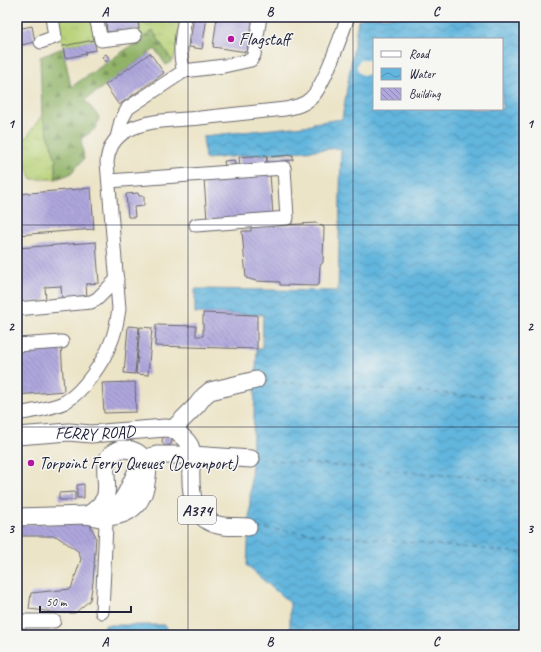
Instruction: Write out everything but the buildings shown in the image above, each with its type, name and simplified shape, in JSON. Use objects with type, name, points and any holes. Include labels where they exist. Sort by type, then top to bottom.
[{"type":"main road","points":[[173,455],[178,434],[204,396],[210,391],[256,380]]},
{"type":"main road","name":"FERRY ROAD","points":[[17,436],[69,432],[91,434],[142,430],[178,434]]},
{"type":"main road","name":"A374","points":[[178,434],[191,447],[194,455],[191,468],[192,496],[195,506],[200,514],[209,521],[222,526],[248,527]]},
{"type":"main road","points":[[94,516],[105,497],[107,489],[105,464],[109,455],[119,449],[128,449],[145,459]]},
{"type":"main road","points":[[17,517],[94,516],[121,502],[139,466],[145,459],[157,455],[194,455],[251,459]]},
{"type":"street","points":[[41,42],[55,37],[52,17]]},
{"type":"street","points":[[96,17],[101,40],[135,36]]},
{"type":"street","points":[[184,71],[180,54],[185,17]]},
{"type":"street","points":[[118,138],[121,121],[128,108],[184,71],[224,66],[251,60],[254,55],[260,17]]},
{"type":"street","points":[[17,414],[50,407],[65,402],[78,391],[107,352],[115,330],[119,309],[107,162],[109,150],[118,138],[128,130],[151,123],[285,109],[300,105],[310,100],[319,89],[348,17]]},
{"type":"street","points":[[109,181],[284,168],[287,218],[196,225]]},
{"type":"street","points":[[17,309],[91,302],[97,299],[117,279]]},
{"type":"street","points":[[17,345],[62,342]]},
{"type":"street","points":[[128,449],[142,430]]},
{"type":"street","points":[[94,516],[106,524],[102,612]]},
{"type":"street","points":[[17,621],[54,621]]},
{"type":"green space","points":[[57,17],[92,17],[97,40],[63,46]]},
{"type":"green space","points":[[181,17],[176,55],[172,61],[153,31],[140,39],[138,19]]},
{"type":"green space","points":[[153,31],[172,61],[166,65],[155,49],[85,100],[99,117],[96,128],[81,139],[84,159],[70,174],[56,179],[56,160],[42,115],[40,57],[63,48],[71,87]]},
{"type":"green space","points":[[42,115],[56,160],[56,179],[32,179],[28,170],[17,169],[17,138],[27,137]]},
{"type":"water","points":[[363,17],[524,17],[524,635],[290,635],[290,603],[247,566],[257,349],[262,349],[263,315],[195,313],[195,289],[338,291],[341,148],[205,159],[203,136],[313,125],[313,123],[342,119],[358,20]]},
{"type":"water","points":[[105,625],[165,625],[168,635],[101,635],[104,631]]},
{"type":"pier","points":[[365,59],[371,61],[373,67],[371,73],[365,75],[359,73],[357,67],[359,61]]},
{"type":"ferry route","points":[[264,381],[524,399]]},
{"type":"ferry route","points":[[260,459],[524,482]]},
{"type":"ferry route","points":[[257,528],[524,553]]},
{"type":"place","name":"Flagstaff","points":[[231,39]]},
{"type":"place","name":"Torpoint Ferry Queues (Devonport)","points":[[31,463]]}]
